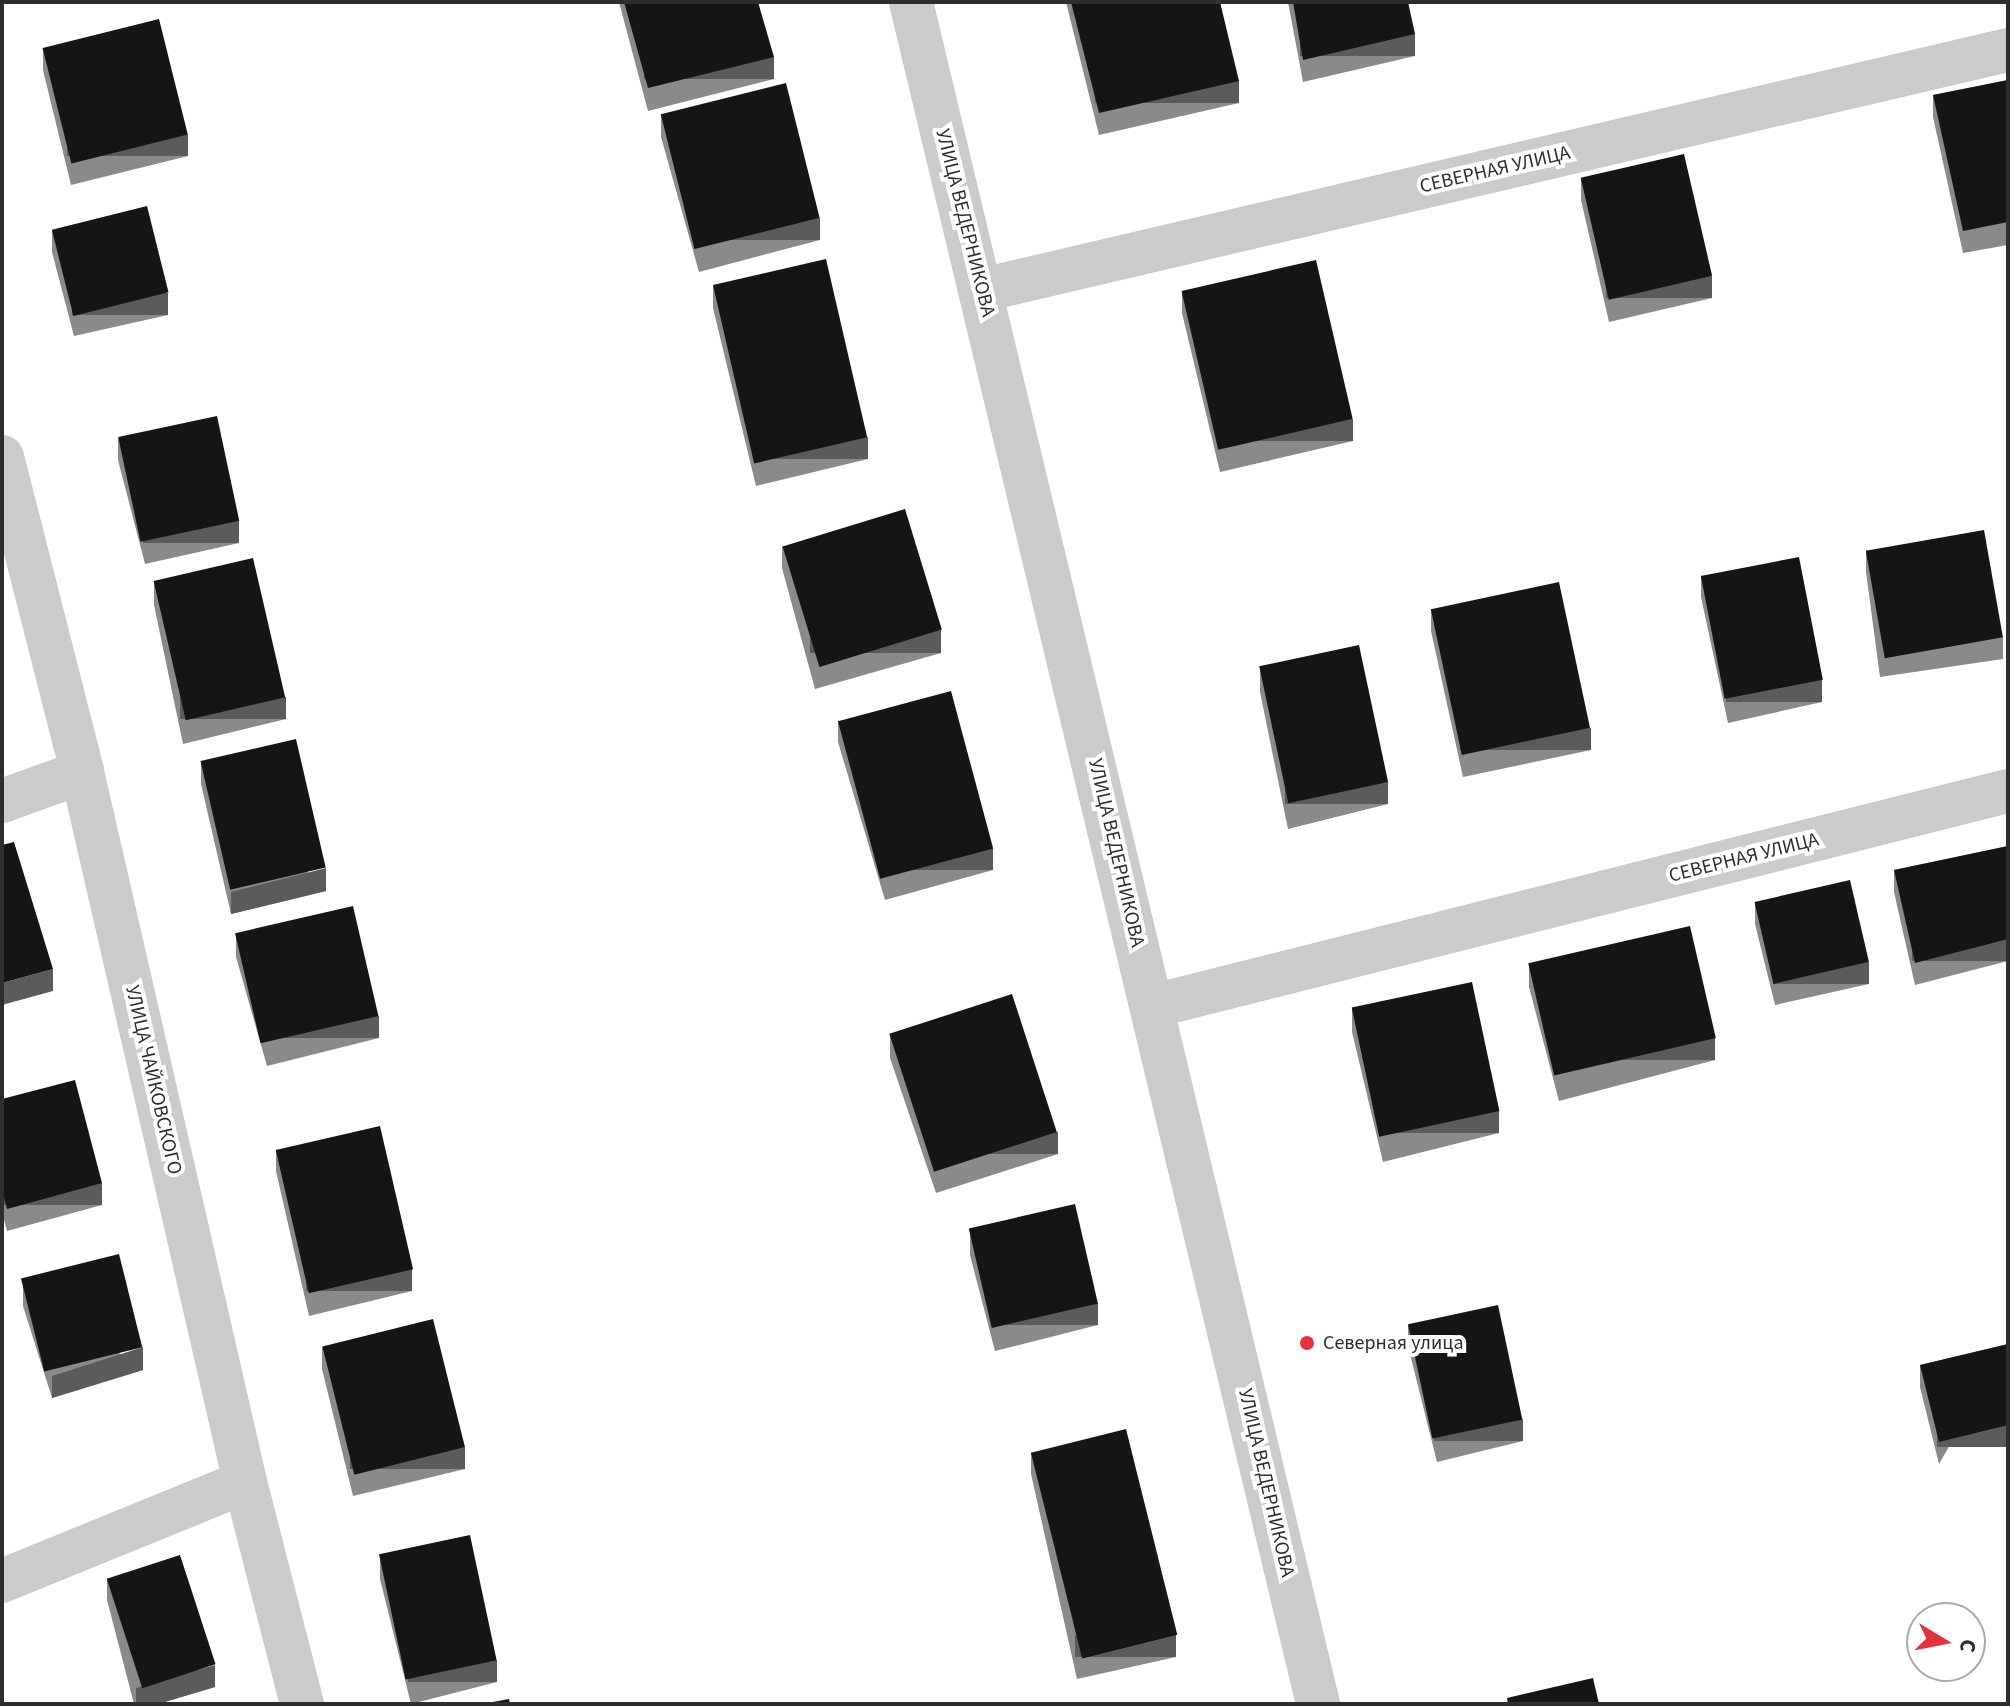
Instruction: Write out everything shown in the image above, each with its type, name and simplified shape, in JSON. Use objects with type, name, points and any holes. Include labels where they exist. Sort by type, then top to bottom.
[{"type":"street","name":"УЛИЦА ВЕДЕРНИКОВА","points":[[911,2],[1318,1704]]},
{"type":"street","name":"СЕВЕРНАЯ УЛИЦА","points":[[982,290],[2008,50]]},
{"type":"street","name":"УЛИЦА ЧАЙКОВСКОГО","points":[[2,457],[82,772],[245,1482],[302,1704]]},
{"type":"street","points":[[2,801],[82,772]]},
{"type":"street","name":"СЕВЕРНАЯ УЛИЦА","points":[[1153,1006],[2008,791]]},
{"type":"street","points":[[2,1581],[245,1482]]},
{"type":"building","points":[[624,2],[758,2],[774,57],[648,88]]},
{"type":"building","points":[[1071,2],[1220,2],[1239,81],[1099,113]]},
{"type":"building","points":[[1293,2],[1408,2],[1415,34],[1303,60]]},
{"type":"building","points":[[159,19],[188,134],[71,163],[43,48]]},
{"type":"building","points":[[2008,80],[2008,222],[1963,231],[1933,95]]},
{"type":"building","points":[[786,83],[820,218],[694,249],[661,114]]},
{"type":"building","points":[[1684,154],[1712,276],[1609,300],[1581,178]]},
{"type":"building","points":[[147,206],[169,292],[73,316],[52,230]]},
{"type":"building","points":[[826,259],[867,437],[754,463],[713,285]]},
{"type":"building","points":[[1316,260],[1353,419],[1218,450],[1182,291]]},
{"type":"building","points":[[217,416],[239,521],[140,542],[118,437]]},
{"type":"building","points":[[905,509],[942,629],[819,667],[783,546]]},
{"type":"building","points":[[1984,530],[2003,637],[1885,658],[1866,551]]},
{"type":"building","points":[[1799,557],[1823,680],[1725,699],[1701,576]]},
{"type":"building","points":[[253,558],[285,697],[186,720],[154,581]]},
{"type":"building","points":[[1559,582],[1590,728],[1462,755],[1431,609]]},
{"type":"building","points":[[1359,645],[1388,782],[1288,803],[1259,666]]},
{"type":"building","points":[[951,691],[993,848],[880,879],[838,721]]},
{"type":"building","points":[[296,739],[326,868],[230,890],[201,761]]},
{"type":"building","points":[[14,842],[53,969],[2,983],[2,845]]},
{"type":"building","points":[[2008,846],[2008,939],[1915,963],[1894,870]]},
{"type":"building","points":[[1850,880],[1869,962],[1773,984],[1755,902]]},
{"type":"building","points":[[353,906],[378,1016],[261,1043],[235,933]]},
{"type":"building","points":[[1690,926],[1716,1038],[1554,1075],[1528,963]]},
{"type":"building","points":[[1472,982],[1499,1111],[1379,1137],[1352,1008]]},
{"type":"building","points":[[1012,994],[1057,1132],[934,1172],[889,1034]]},
{"type":"building","points":[[75,1080],[102,1183],[7,1209],[2,1190],[2,1099]]},
{"type":"building","points":[[380,1126],[413,1269],[309,1293],[276,1150]]},
{"type":"building","points":[[1075,1204],[1098,1303],[992,1328],[969,1229]]},
{"type":"building","points":[[119,1254],[142,1347],[44,1372],[21,1278]]},
{"type":"building","points":[[1498,1305],[1522,1419],[1432,1439],[1408,1324]]},
{"type":"building","points":[[433,1319],[465,1447],[354,1475],[322,1347]]},
{"type":"building","points":[[2008,1344],[2008,1425],[1939,1442],[1920,1365]]},
{"type":"building","points":[[1126,1429],[1177,1635],[1082,1658],[1031,1453]]},
{"type":"building","points":[[470,1535],[497,1660],[406,1680],[379,1554]]},
{"type":"building","points":[[180,1555],[216,1664],[142,1688],[107,1579]]},
{"type":"building","points":[[1593,1678],[1599,1704],[1508,1704],[1507,1698]]},
{"type":"building","points":[[509,1699],[510,1704],[482,1704]]},
{"type":"place","name":"Северная улица","points":[[1307,1343]]}]
